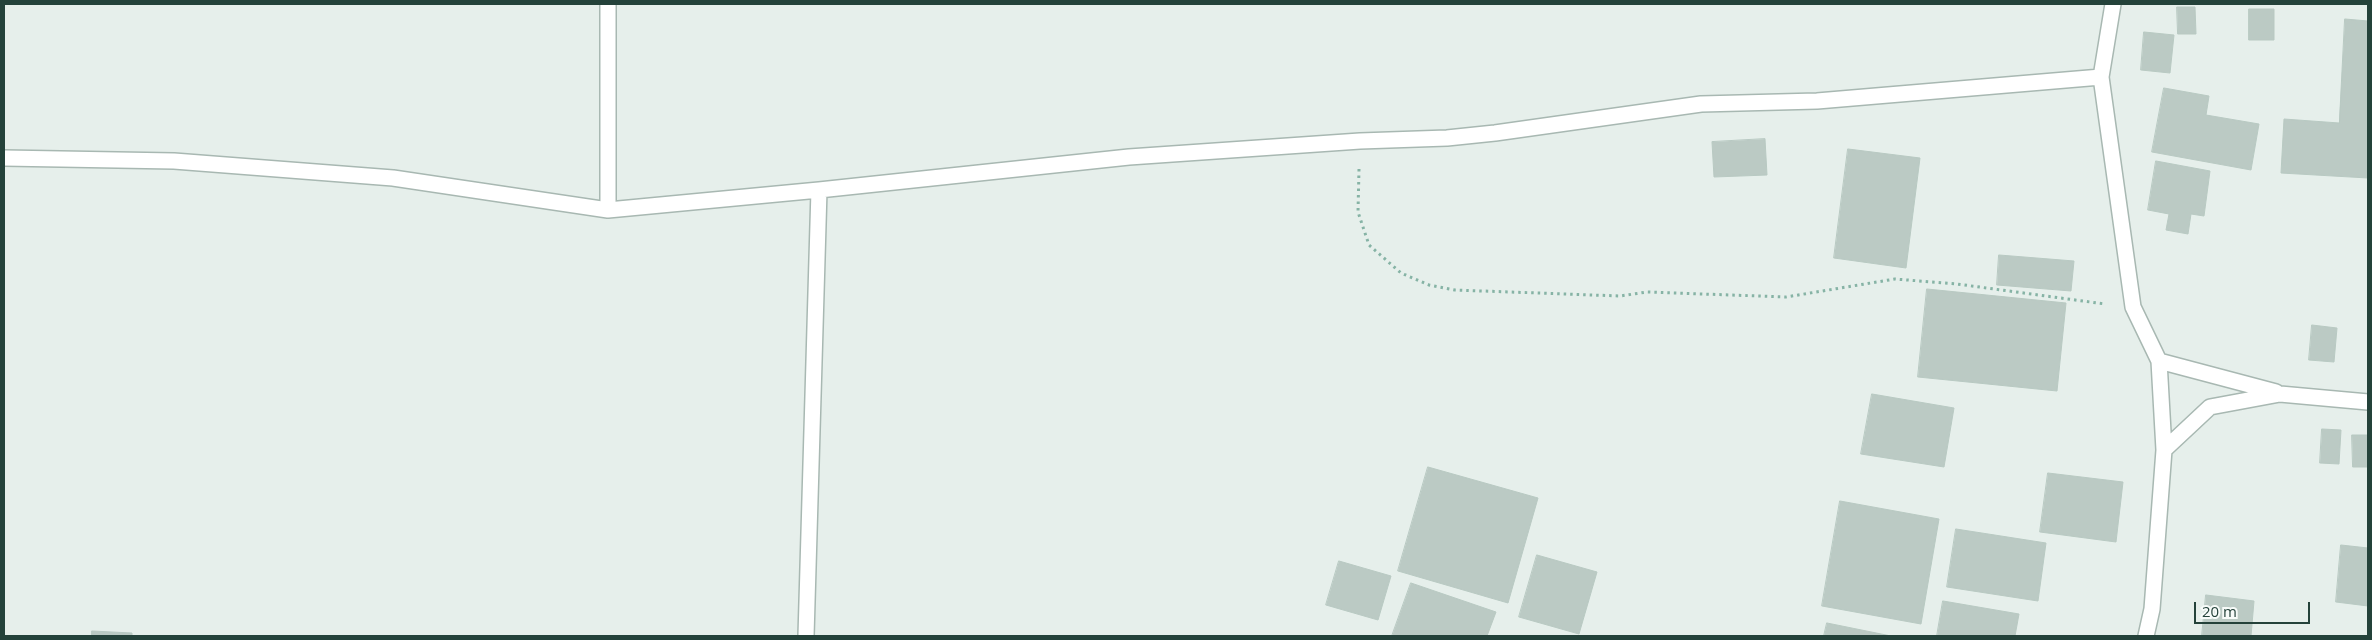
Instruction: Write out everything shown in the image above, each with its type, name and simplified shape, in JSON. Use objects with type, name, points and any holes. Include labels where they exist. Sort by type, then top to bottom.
[{"type":"street","points":[[608,4],[608,210]]},
{"type":"street","points":[[2112,4],[2101,77],[2133,307],[2159,361],[2164,450],[2152,609],[2146,636]]},
{"type":"street","points":[[4,158],[174,161],[393,178],[608,210],[1129,157],[1495,134],[1701,104],[1817,101],[2101,77]]},
{"type":"street","points":[[806,636],[819,190]]},
{"type":"street","points":[[2159,361],[2280,394],[2368,402]]},
{"type":"street","points":[[2164,450],[2210,407],[2280,394]]},
{"type":"path","points":[[1360,141],[1358,212],[1369,245],[1401,273],[1428,285],[1455,290],[1620,296],[1647,292],[1786,297],[1895,279],[1957,284],[2133,307]]},
{"type":"building","points":[[2177,7],[2195,7],[2196,34],[2178,34]]},
{"type":"building","points":[[2249,9],[2274,9],[2274,40],[2249,40]]},
{"type":"building","points":[[2345,19],[2368,21],[2368,178],[2281,173],[2284,119],[2339,123]]},
{"type":"building","points":[[2144,32],[2174,35],[2170,73],[2141,70]]},
{"type":"building","points":[[2164,88],[2209,96],[2206,115],[2259,124],[2251,170],[2152,152]]},
{"type":"building","points":[[1765,139],[1767,175],[1714,177],[1712,142]]},
{"type":"building","points":[[1848,149],[1920,158],[1906,268],[1834,258]]},
{"type":"building","points":[[2156,161],[2210,171],[2204,216],[2191,214],[2188,234],[2166,230],[2169,214],[2148,210]]},
{"type":"building","points":[[1999,255],[2074,261],[2071,291],[1997,285]]},
{"type":"building","points":[[1927,289],[2066,303],[2057,391],[1918,377]]},
{"type":"building","points":[[2312,325],[2337,328],[2334,362],[2309,360]]},
{"type":"building","points":[[1872,394],[1954,408],[1944,467],[1861,454]]},
{"type":"building","points":[[2322,429],[2341,430],[2339,464],[2320,463]]},
{"type":"building","points":[[2352,435],[2368,435],[2368,467],[2353,467]]},
{"type":"building","points":[[1428,467],[1538,498],[1508,603],[1398,571]]},
{"type":"building","points":[[2048,473],[2123,482],[2116,542],[2040,532]]},
{"type":"building","points":[[1840,501],[1939,519],[1921,624],[1822,606]]},
{"type":"building","points":[[1956,529],[2046,543],[2038,601],[1947,587]]},
{"type":"building","points":[[2341,545],[2368,548],[2368,606],[2336,602]]},
{"type":"building","points":[[1537,555],[1597,572],[1579,634],[1519,617]]},
{"type":"building","points":[[1339,561],[1391,576],[1378,620],[1326,605]]},
{"type":"building","points":[[1411,583],[1496,612],[1487,636],[1392,636]]},
{"type":"building","points":[[2206,595],[2254,601],[2251,636],[2202,636]]},
{"type":"building","points":[[1943,601],[2019,614],[2015,636],[1937,636]]},
{"type":"building","points":[[1827,623],[1891,636],[1824,636]]},
{"type":"building","points":[[92,631],[132,633],[132,636],[92,636]]}]
